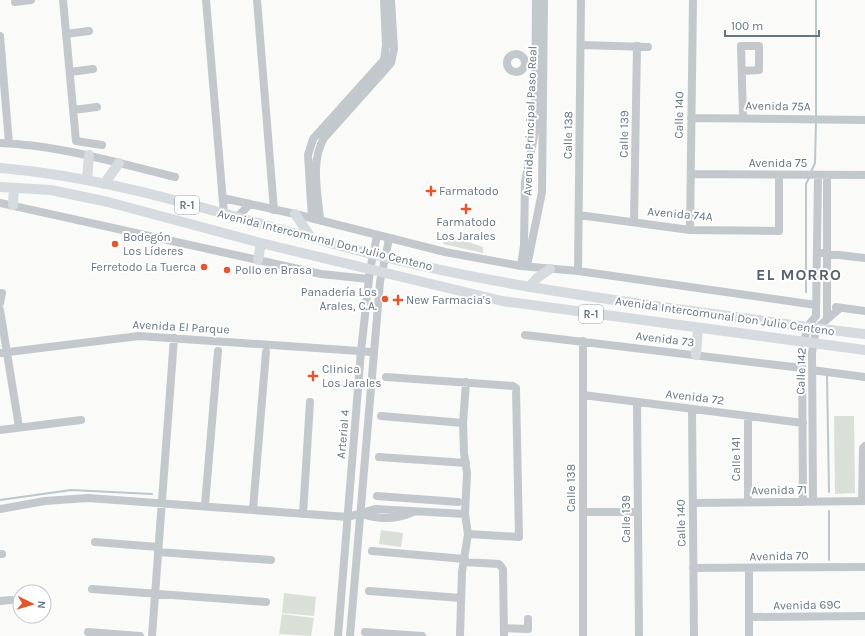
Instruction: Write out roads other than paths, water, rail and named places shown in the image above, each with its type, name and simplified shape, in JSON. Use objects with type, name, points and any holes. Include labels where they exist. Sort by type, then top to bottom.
[{"type":"main road","points":[[88,180],[89,155]]},
{"type":"main road","points":[[104,184],[119,163]]},
{"type":"main road","name":"Avenida Intercomunal Don Julio Centeno","points":[[0,168],[44,172],[88,180],[237,217],[384,257],[528,287],[811,328],[865,334]]},
{"type":"main road","name":"Avenida Intercomunal Don Julio Centeno","points":[[0,187],[51,190],[108,202],[261,243],[369,275],[381,273],[502,301],[809,344],[865,350]]},
{"type":"main road","points":[[13,205],[14,188]]},
{"type":"main road","points":[[295,214],[310,236]]},
{"type":"main road","points":[[258,260],[261,243]]},
{"type":"main road","points":[[528,287],[550,268]]},
{"type":"main road","points":[[696,355],[698,328]]},
{"type":"street","points":[[15,2],[31,0]]},
{"type":"street","points":[[63,0],[76,140],[102,146]]},
{"type":"street","points":[[206,0],[224,214]]},
{"type":"street","points":[[257,0],[274,210]]},
{"type":"street","points":[[320,220],[316,162],[319,146],[324,138],[391,63],[389,58],[384,0]]},
{"type":"street","points":[[312,218],[308,155],[309,147],[313,139],[389,58],[394,49],[391,0]]},
{"type":"street","name":"Avenida Principal Paso Real","points":[[524,266],[542,192],[543,162],[540,66],[536,0]]},
{"type":"street","name":"Avenida Principal Paso Real","points":[[524,266],[525,182],[535,131],[544,0]]},
{"type":"street","name":"Calle 138","points":[[578,271],[581,0]]},
{"type":"street","name":"Calle 140","points":[[690,230],[693,0]]},
{"type":"street","points":[[66,34],[89,31]]},
{"type":"street","points":[[0,36],[9,143]]},
{"type":"street","points":[[581,45],[648,47]]},
{"type":"street","name":"Calle 139","points":[[634,222],[637,46]]},
{"type":"street","points":[[525,63],[540,66]]},
{"type":"street","points":[[70,72],[93,69]]},
{"type":"street","points":[[742,71],[743,118]]},
{"type":"street","points":[[73,110],[97,107]]},
{"type":"street","name":"Avenida 75A","points":[[691,118],[812,118],[865,120]]},
{"type":"street","points":[[0,143],[50,148],[89,155],[175,178]]},
{"type":"street","points":[[529,160],[543,162]]},
{"type":"street","name":"Avenida 75","points":[[691,174],[865,175]]},
{"type":"street","name":"Avenida 74A","points":[[579,216],[690,230],[779,231],[779,175]]},
{"type":"street","name":"Calle 142","points":[[813,175],[828,306],[827,318]]},
{"type":"street","name":"Calle 142","points":[[803,502],[804,423],[802,368],[809,344],[811,328],[816,316],[827,175]]},
{"type":"street","name":"Avenida Intercomunal Don Julio Centeno","points":[[223,198],[312,218],[388,239],[445,252],[524,266],[578,271],[816,305]]},
{"type":"street","name":"Avenida Intercomunal Don Julio Centeno","points":[[0,203],[321,274],[369,275]]},
{"type":"street","points":[[237,217],[250,204]]},
{"type":"street","name":"Arterial 4","points":[[338,636],[369,275],[372,254],[377,236]]},
{"type":"street","name":"Arterial 4","points":[[350,636],[381,273],[388,239]]},
{"type":"street","points":[[822,253],[865,258]]},
{"type":"street","points":[[0,303],[2,293]]},
{"type":"street","name":"Avenida Intercomunal Don Julio Centeno","points":[[828,306],[865,311]]},
{"type":"street","points":[[811,328],[840,308]]},
{"type":"street","points":[[0,310],[3,353],[19,427]]},
{"type":"street","name":"Avenida 73","points":[[525,335],[802,368]]},
{"type":"street","name":"Avenida El Parque","points":[[3,353],[139,336],[374,352]]},
{"type":"street","points":[[152,636],[174,338]]},
{"type":"street","name":"Calle 138","points":[[583,341],[583,636]]},
{"type":"street","name":"Calle 142","points":[[809,344],[812,370],[813,501]]},
{"type":"street","points":[[205,506],[218,351]]},
{"type":"street","points":[[253,509],[266,352]]},
{"type":"street","points":[[812,370],[865,377]]},
{"type":"street","points":[[386,377],[466,382],[516,388],[519,536],[518,538],[468,534]]},
{"type":"street","points":[[460,636],[462,572],[468,534],[465,514],[467,473],[463,423],[466,382]]},
{"type":"street","name":"Avenida 72","points":[[583,395],[804,423]]},
{"type":"street","points":[[303,514],[310,402]]},
{"type":"street","name":"Calle 139","points":[[637,402],[639,636]]},
{"type":"street","name":"Calle 140","points":[[692,409],[694,636]]},
{"type":"street","points":[[381,416],[463,423]]},
{"type":"street","name":"Calle 141","points":[[748,416],[748,502]]},
{"type":"street","points":[[0,430],[81,420]]},
{"type":"street","points":[[864,501],[863,448],[865,446]]},
{"type":"street","points":[[378,457],[466,464]]},
{"type":"street","points":[[377,496],[458,502]]},
{"type":"street","points":[[0,509],[45,502],[88,498],[162,502],[348,517],[360,513],[374,519],[394,518],[416,511],[465,514]]},
{"type":"street","points":[[432,512],[433,500]]},
{"type":"street","name":"Avenida 71","points":[[693,503],[864,501]]},
{"type":"street","points":[[583,512],[638,512]]},
{"type":"street","points":[[95,542],[158,550],[271,560]]},
{"type":"street","points":[[372,551],[499,564],[503,569],[504,632],[528,629],[528,620]]},
{"type":"street","name":"Avenida 70","points":[[693,568],[865,566]]},
{"type":"street","points":[[749,568],[750,636]]},
{"type":"street","points":[[92,589],[266,602]]},
{"type":"street","points":[[369,591],[461,598]]},
{"type":"street","points":[[0,601],[11,600]]},
{"type":"street","name":"Avenida 69C","points":[[749,617],[865,616]]},
{"type":"street","points":[[88,632],[140,636]]},
{"type":"street","points":[[366,632],[422,636]]},
{"type":"waterway","points":[[816,0],[816,117]]},
{"type":"waterway","points":[[811,172],[815,163],[816,121]]},
{"type":"waterway","points":[[806,292],[806,184],[809,178]]},
{"type":"waterway","points":[[827,375],[829,492]]},
{"type":"waterway","points":[[0,500],[71,490],[152,494]]},
{"type":"waterway","points":[[829,511],[829,560]]},
{"type":"place","name":"Farmatodo","points":[[431,191]]},
{"type":"place","name":"Farmatodo Los Jarales","points":[[466,209]]},
{"type":"place","name":"Bodegón Los Líderes","points":[[115,244]]},
{"type":"place","name":"Ferretodo La Tuerca","points":[[204,267]]},
{"type":"place","name":"Pollo en Brasa","points":[[227,270]]},
{"type":"place","name":"Panadería Los Arales, C.A.","points":[[385,299]]},
{"type":"place","name":"New Farmacia's","points":[[398,300]]},
{"type":"place","name":"Clinica Los Jarales","points":[[313,376]]},
{"type":"district","name":"EL MORRO","points":[[799,274]]}]
